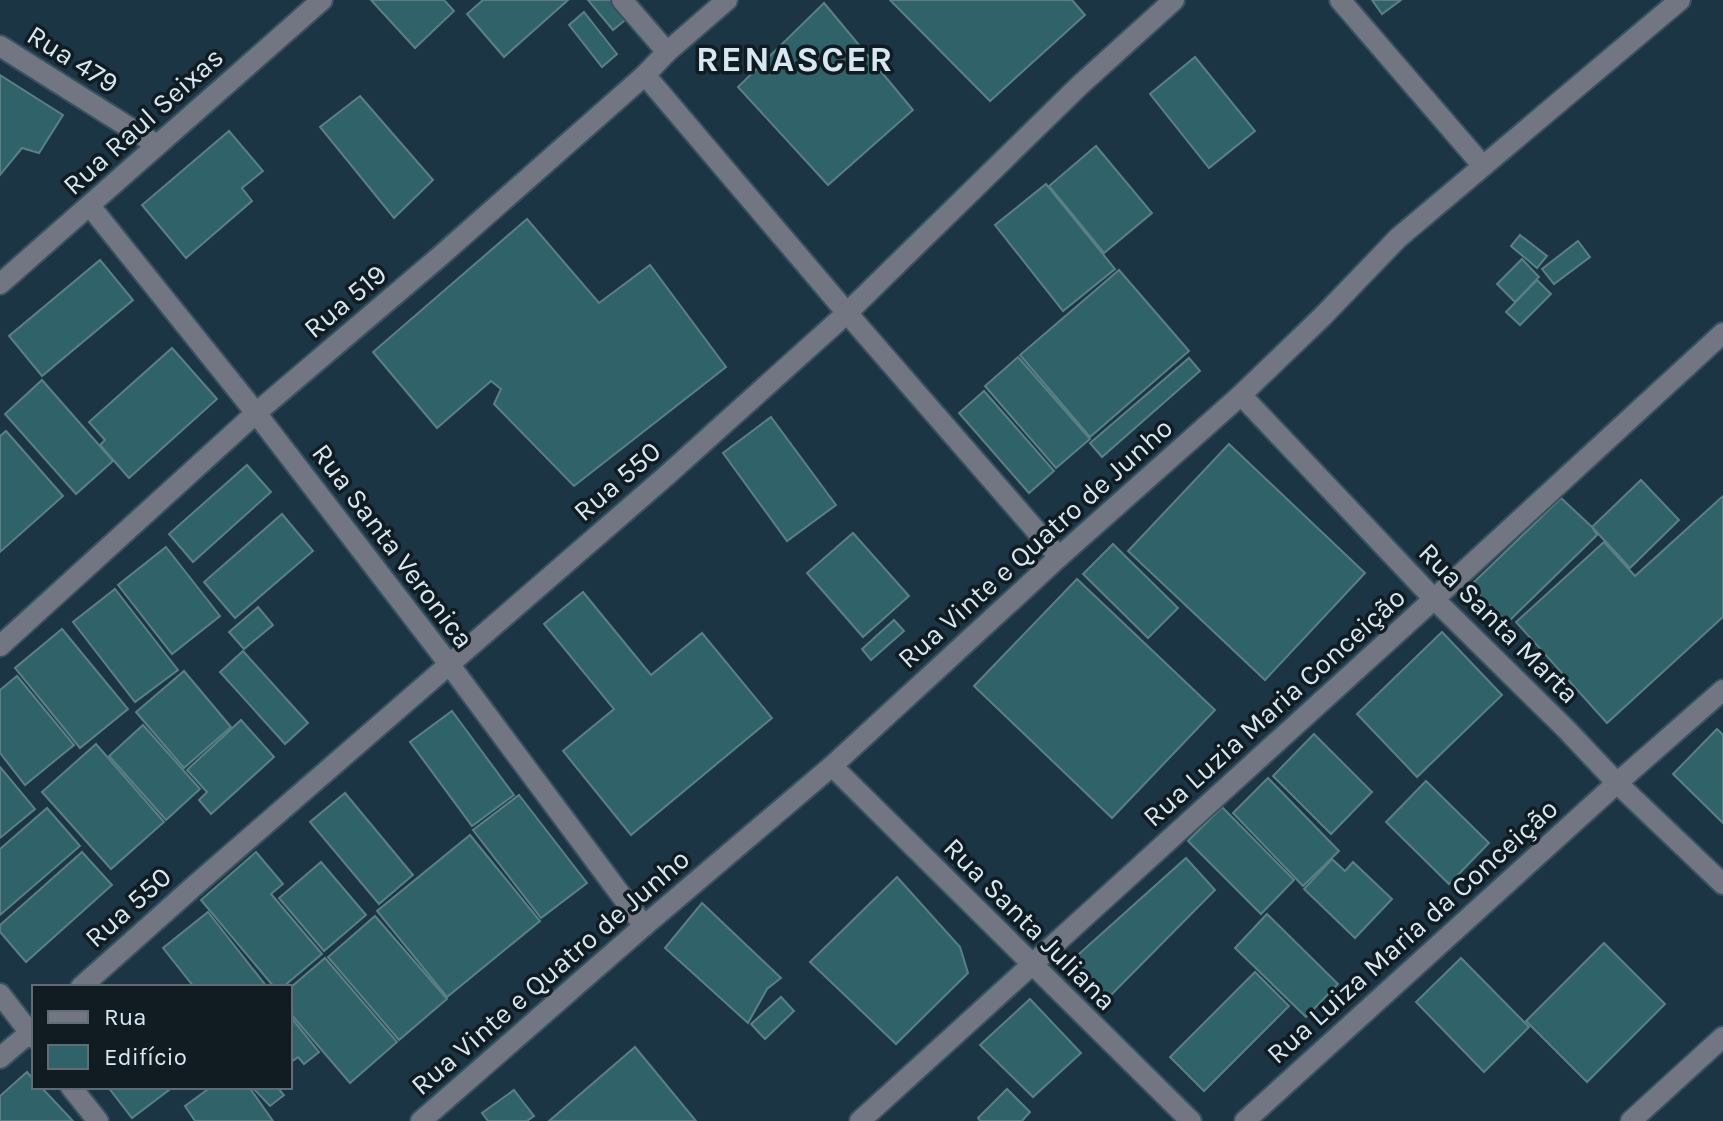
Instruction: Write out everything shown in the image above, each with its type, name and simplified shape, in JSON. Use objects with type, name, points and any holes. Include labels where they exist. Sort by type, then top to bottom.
[{"type":"street","name":"Rua Raul Seixas","points":[[0,284],[322,0]]},
{"type":"street","points":[[622,0],[667,52]]},
{"type":"street","name":"Rua 519","points":[[0,646],[256,413],[438,258],[727,0]]},
{"type":"street","name":"Rua 550","points":[[83,985],[666,476],[847,313],[1080,85],[1174,0]]},
{"type":"street","points":[[1340,0],[1483,166]]},
{"type":"street","name":"Rua Vinte e Quatro de Junho","points":[[421,1121],[832,766],[1241,395],[1398,238],[1680,0]]},
{"type":"street","name":"Rua 479","points":[[0,46],[157,145]]},
{"type":"street","points":[[645,75],[1059,557]]},
{"type":"street","name":"Rua Santa Veronica","points":[[90,206],[256,413],[449,664],[644,926]]},
{"type":"street","name":"Rua Luzia Maria Conceição","points":[[860,1121],[1723,333]]},
{"type":"street","name":"Rua Santa Marta","points":[[1241,395],[1434,599],[1617,783],[1723,884]]},
{"type":"street","name":"Rua Luiza Maria da Conceição","points":[[1245,1121],[1723,690]]},
{"type":"street","name":"Rua Santa Juliana","points":[[832,766],[1191,1121]]},
{"type":"street","points":[[0,994],[32,1032]]},
{"type":"street","points":[[0,1058],[32,1034]]},
{"type":"street","points":[[1631,1121],[1723,1037]]},
{"type":"street","points":[[73,1089],[98,1121]]},
{"type":"building","points":[[371,0],[444,0],[454,11],[415,48]]},
{"type":"building","points":[[483,0],[568,0],[504,57],[467,14]]},
{"type":"building","points":[[588,0],[616,0],[630,16],[613,30]]},
{"type":"building","points":[[890,0],[1072,0],[1085,15],[990,101]]},
{"type":"building","points":[[1372,0],[1401,0],[1382,14]]},
{"type":"building","points":[[824,3],[913,110],[828,185],[738,87]]},
{"type":"building","points":[[584,12],[617,54],[602,67],[569,25]]},
{"type":"building","points":[[1195,57],[1255,131],[1209,168],[1150,94]]},
{"type":"building","points":[[0,75],[63,115],[39,153],[22,148],[0,175]]},
{"type":"building","points":[[360,96],[433,180],[394,218],[320,127]]},
{"type":"building","points":[[229,131],[263,171],[242,188],[252,201],[186,258],[142,205]]},
{"type":"building","points":[[1096,146],[1152,213],[1104,253],[1049,186]]},
{"type":"building","points":[[1046,184],[1115,269],[1063,311],[995,225]]},
{"type":"building","points":[[527,219],[599,303],[650,265],[726,367],[574,486],[494,404],[501,389],[491,381],[437,428],[373,352]]},
{"type":"building","points":[[1520,235],[1547,256],[1537,268],[1511,246]]},
{"type":"building","points":[[1578,241],[1590,257],[1554,284],[1542,269]]},
{"type":"building","points":[[1522,259],[1539,277],[1515,302],[1497,284]]},
{"type":"building","points":[[100,260],[133,300],[42,376],[9,336]]},
{"type":"building","points":[[1119,270],[1189,351],[1090,437],[1020,355]]},
{"type":"building","points":[[1537,280],[1551,294],[1520,325],[1506,312]]},
{"type":"building","points":[[172,348],[217,399],[129,478],[100,445],[105,440],[89,422]]},
{"type":"building","points":[[1018,357],[1090,439],[1056,468],[985,386]]},
{"type":"building","points":[[1189,358],[1200,371],[1102,457],[1090,443]]},
{"type":"building","points":[[42,380],[113,461],[76,494],[5,414]]},
{"type":"building","points":[[984,391],[1054,471],[1029,493],[959,413]]},
{"type":"building","points":[[771,417],[836,505],[787,541],[723,453]]},
{"type":"building","points":[[6,431],[63,496],[0,552],[0,436]]},
{"type":"building","points":[[1229,444],[1365,573],[1265,680],[1128,551]]},
{"type":"building","points":[[247,465],[271,492],[193,562],[169,534]]},
{"type":"building","points":[[1641,480],[1679,520],[1630,568],[1592,527]]},
{"type":"building","points":[[1723,496],[1723,617],[1607,723],[1516,622],[1604,542],[1635,576]]},
{"type":"building","points":[[1561,498],[1597,535],[1507,623],[1470,586]]},
{"type":"building","points":[[282,514],[313,551],[235,618],[204,582]]},
{"type":"building","points":[[853,533],[909,596],[863,637],[807,573]]},
{"type":"building","points":[[1113,544],[1178,608],[1148,638],[1083,574]]},
{"type":"building","points":[[166,547],[220,616],[172,654],[118,585]]},
{"type":"building","points":[[1077,579],[1215,710],[1112,818],[974,686]]},
{"type":"building","points":[[115,589],[178,670],[135,702],[73,622]]},
{"type":"building","points":[[583,592],[651,675],[702,633],[772,718],[631,835],[563,751],[614,709],[544,624]]},
{"type":"building","points":[[258,607],[273,625],[244,649],[229,632]]},
{"type":"building","points":[[894,620],[904,631],[871,660],[862,649]]},
{"type":"building","points":[[62,629],[128,709],[80,748],[15,668]]},
{"type":"building","points":[[1442,632],[1502,695],[1417,777],[1357,714]]},
{"type":"building","points":[[243,651],[308,723],[285,744],[220,672]]},
{"type":"building","points":[[184,671],[231,727],[184,768],[136,712]]},
{"type":"building","points":[[17,676],[74,745],[25,785],[0,753],[0,690]]},
{"type":"building","points":[[452,711],[514,795],[472,826],[410,742]]},
{"type":"building","points":[[241,720],[274,757],[211,814],[199,800],[207,792],[187,770]]},
{"type":"building","points":[[143,725],[200,789],[166,820],[109,756]]},
{"type":"building","points":[[1717,729],[1723,735],[1723,823],[1673,774]]},
{"type":"building","points":[[1314,734],[1372,792],[1331,834],[1273,776]]},
{"type":"building","points":[[96,744],[164,822],[111,869],[42,792]]},
{"type":"building","points":[[0,767],[35,809],[0,838]]},
{"type":"building","points":[[1268,778],[1339,851],[1303,886],[1233,813]]},
{"type":"building","points":[[1426,781],[1489,843],[1449,884],[1386,822]]},
{"type":"building","points":[[345,793],[413,875],[379,904],[310,822]]},
{"type":"building","points":[[519,795],[587,883],[541,918],[473,830]]},
{"type":"building","points":[[1222,807],[1294,880],[1261,914],[1188,841]]},
{"type":"building","points":[[47,808],[80,846],[0,915],[0,849]]},
{"type":"building","points":[[470,835],[540,921],[447,997],[377,911]]},
{"type":"building","points":[[82,852],[112,885],[26,962],[0,932],[0,925]]},
{"type":"building","points":[[256,852],[283,884],[271,894],[322,954],[285,985],[272,985],[201,900]]},
{"type":"building","points":[[1186,858],[1215,890],[1108,998],[1078,965],[1079,954]]},
{"type":"building","points":[[1332,859],[1345,871],[1353,862],[1392,899],[1355,938],[1304,889]]},
{"type":"building","points":[[321,862],[366,915],[324,951],[279,898]]},
{"type":"building","points":[[897,877],[960,947],[968,973],[896,1044],[810,962]]},
{"type":"building","points":[[702,903],[781,978],[767,989],[748,1023],[665,948]]},
{"type":"building","points":[[208,912],[265,985],[192,985],[163,948]]},
{"type":"building","points":[[1267,914],[1338,984],[1306,1017],[1235,948]]},
{"type":"building","points":[[375,916],[447,999],[399,1040],[328,957]]},
{"type":"building","points":[[1604,943],[1665,1004],[1587,1082],[1526,1021]]},
{"type":"building","points":[[325,958],[397,1042],[350,1083],[292,1015],[292,986]]},
{"type":"building","points":[[1461,958],[1529,1027],[1484,1072],[1416,1002]]},
{"type":"building","points":[[1255,972],[1289,1006],[1204,1091],[1170,1057]]},
{"type":"building","points":[[781,997],[794,1011],[765,1039],[751,1024]]},
{"type":"building","points":[[1030,999],[1081,1053],[1033,1097],[980,1045]]},
{"type":"building","points":[[292,1018],[319,1052],[304,1064],[298,1057],[292,1062]]},
{"type":"building","points":[[635,1047],[696,1121],[549,1121]]},
{"type":"building","points":[[27,1072],[32,1078],[32,1089],[43,1089],[73,1121],[0,1121],[0,1096]]},
{"type":"building","points":[[110,1089],[170,1089],[132,1118]]},
{"type":"building","points":[[208,1089],[250,1089],[273,1121],[195,1121],[185,1106]]},
{"type":"building","points":[[254,1089],[279,1089],[284,1095],[270,1106]]},
{"type":"building","points":[[1007,1089],[1030,1112],[1022,1121],[980,1121],[978,1118]]},
{"type":"building","points":[[514,1090],[534,1116],[527,1121],[488,1121],[482,1113]]},
{"type":"district","name":"RENASCER","points":[[795,59]]}]
